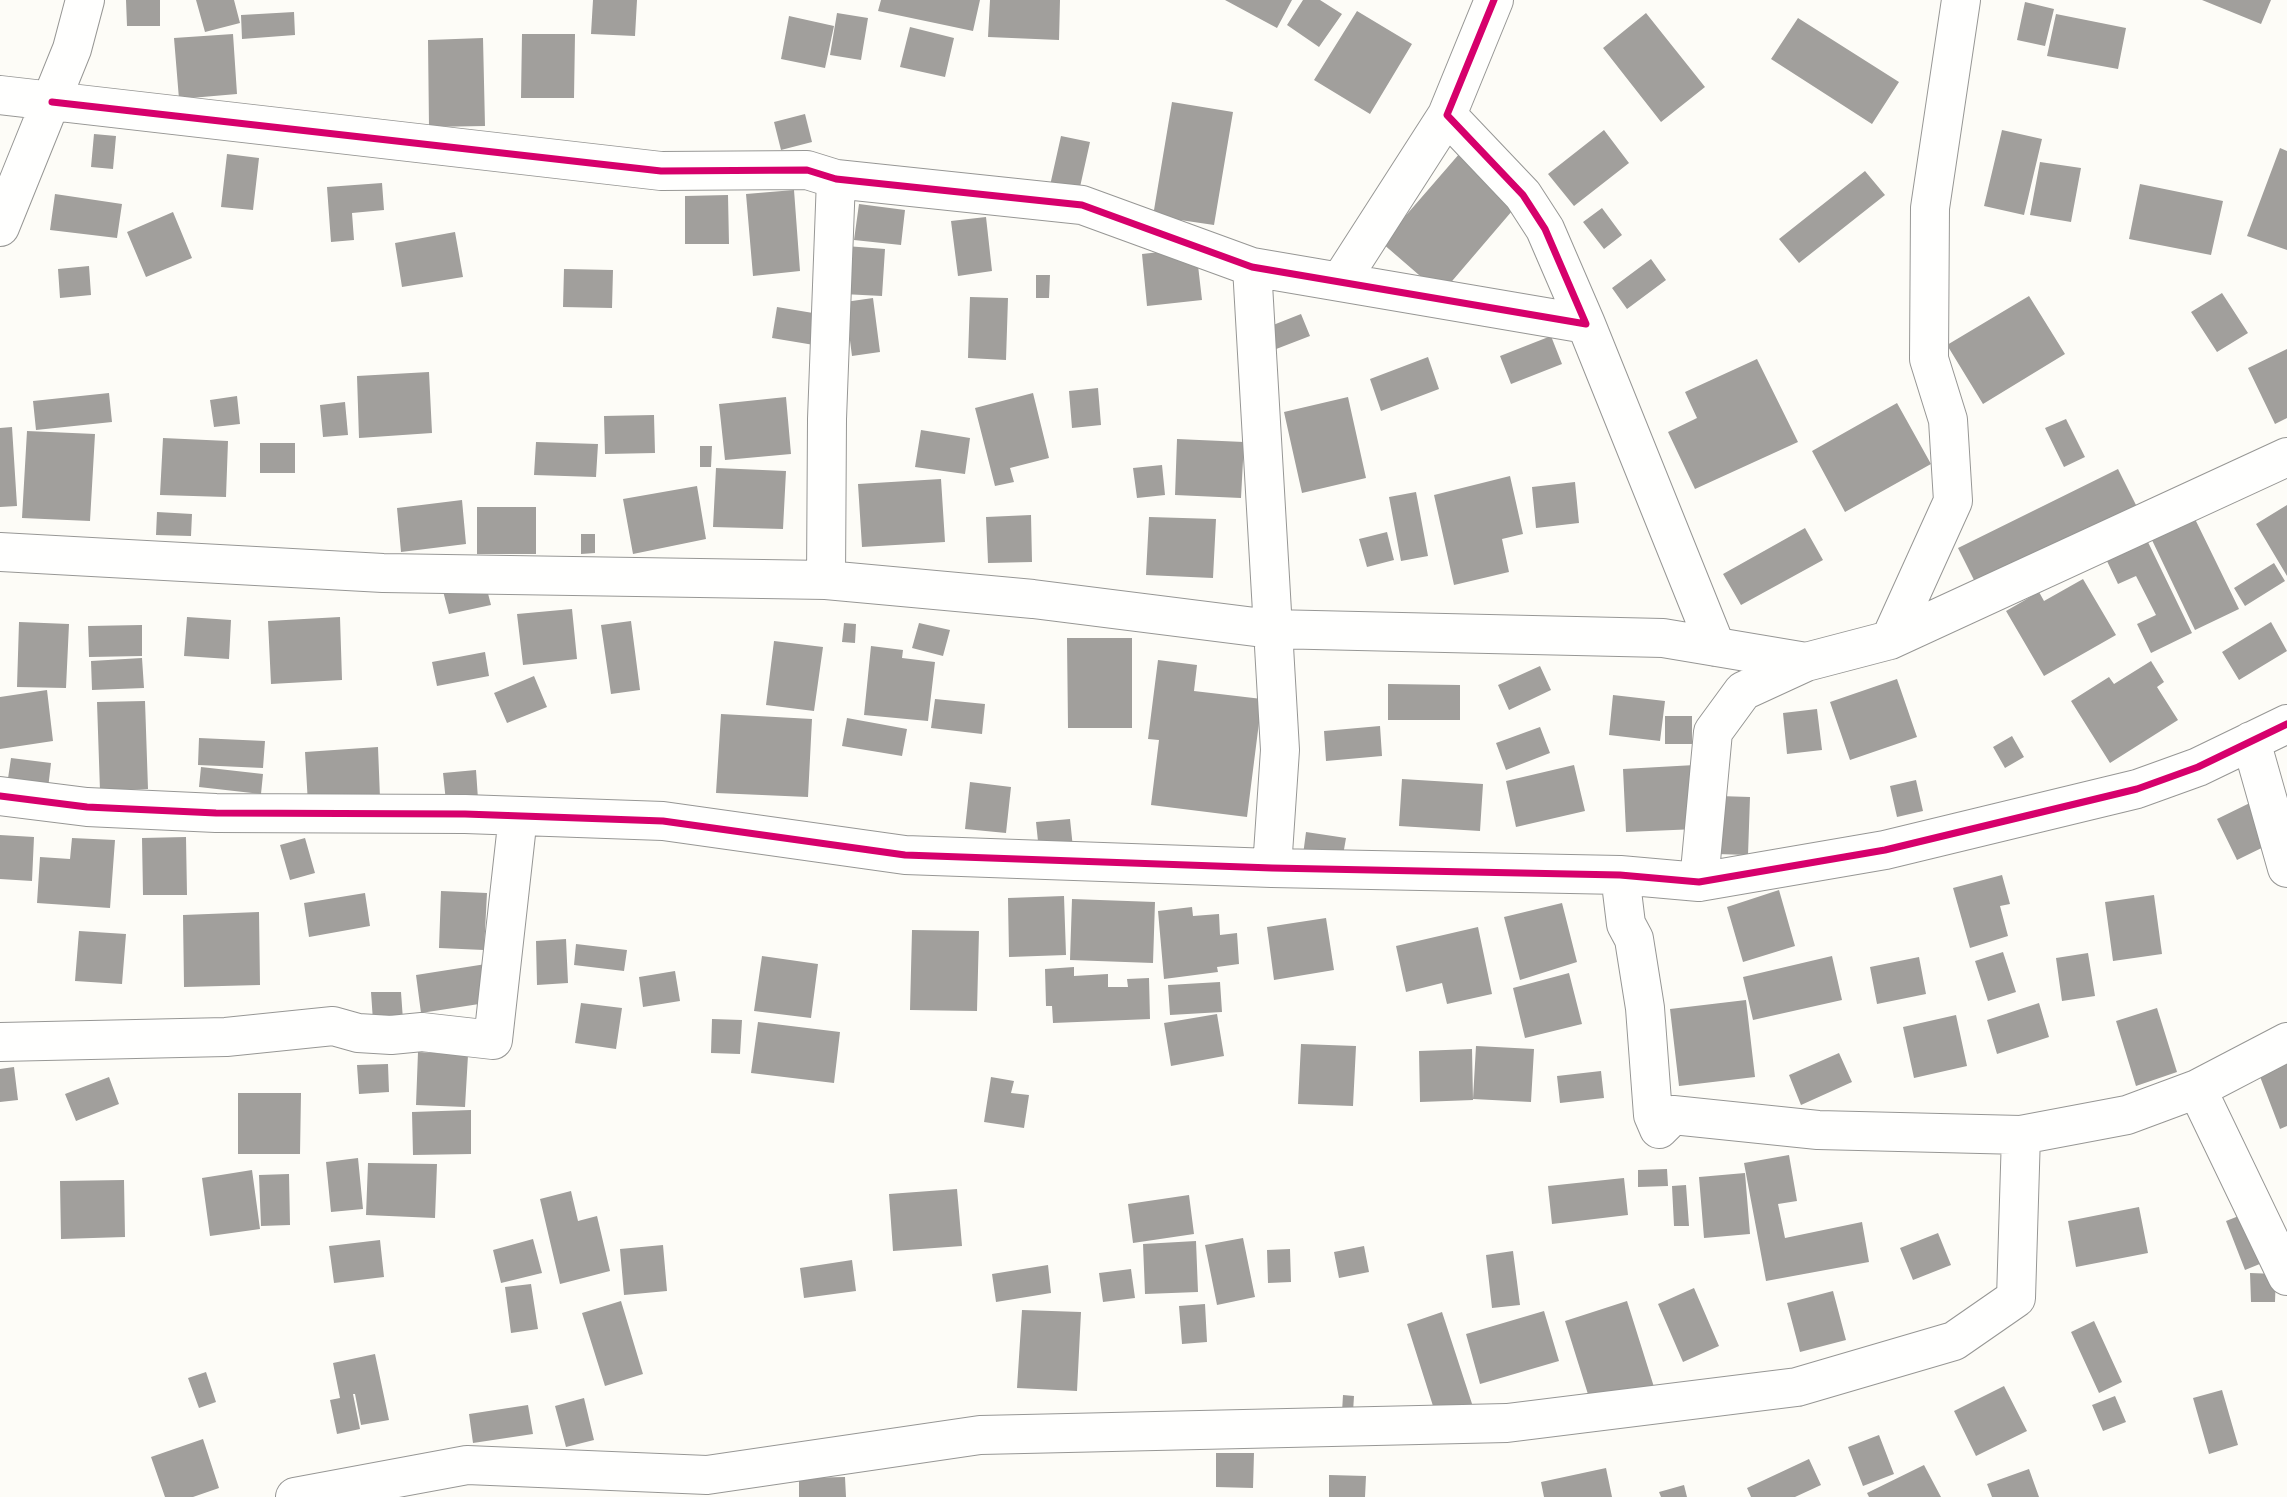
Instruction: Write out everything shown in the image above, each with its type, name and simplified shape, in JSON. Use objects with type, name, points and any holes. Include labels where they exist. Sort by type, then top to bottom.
[{"type":"street","points":[[0,227],[72,50],[85,0]]},
{"type":"street","points":[[1341,280],[1447,114],[1494,0]]},
{"type":"street","points":[[1890,640],[1952,501],[1948,420],[1929,359],[1930,208],[1961,0]]},
{"type":"street","points":[[0,95],[661,172],[807,170],[836,179],[1082,205],[1252,267],[1341,280],[1586,324]]},
{"type":"street","points":[[1447,114],[1523,195],[1545,229],[1716,647]]},
{"type":"street","points":[[826,580],[827,419],[836,179]]},
{"type":"street","points":[[1252,267],[1280,750],[1272,868]]},
{"type":"street","points":[[1699,882],[1713,732],[1744,691],[1806,662],[1890,640],[2287,457]]},
{"type":"street","points":[[0,552],[383,573],[826,580],[1033,599],[1271,629],[1663,638],[1806,662]]},
{"type":"street","points":[[0,796],[87,807],[216,813],[518,816],[663,821],[905,855],[1272,868],[1620,875],[1699,882],[1885,850],[2137,789],[2199,767],[2287,723]]},
{"type":"street","points":[[2251,741],[2287,868]]},
{"type":"street","points":[[0,1042],[226,1037],[333,1026],[358,1034],[422,1032],[492,1040],[518,816]]},
{"type":"street","points":[[1620,875],[1626,924],[1634,939],[1645,1008],[1653,1115],[1659,1129],[1673,1115],[1818,1130],[2021,1135],[2127,1115],[2197,1089],[2287,1042]]},
{"type":"street","points":[[2197,1089],[2287,1276]]},
{"type":"street","points":[[295,1497],[467,1465],[707,1475],[980,1435],[1507,1423],[1797,1387],[1954,1341],[2016,1298],[2021,1135]]},
{"type":"building","points":[[126,0],[160,0],[160,26],[127,26]]},
{"type":"building","points":[[196,0],[234,0],[240,23],[205,32]]},
{"type":"building","points":[[593,0],[637,0],[635,36],[591,34]]},
{"type":"building","points":[[881,0],[980,0],[973,31],[878,11]]},
{"type":"building","points":[[990,0],[1060,0],[1059,40],[988,37]]},
{"type":"building","points":[[1225,0],[1292,0],[1277,28]]},
{"type":"building","points":[[1303,0],[1320,0],[1342,14],[1319,47],[1287,25]]},
{"type":"building","points":[[2202,0],[2271,0],[2261,24]]},
{"type":"building","points":[[2025,2],[2054,9],[2045,46],[2017,40]]},
{"type":"building","points":[[1357,11],[1412,44],[1370,114],[1314,80]]},
{"type":"building","points":[[294,12],[295,35],[242,39],[241,15]]},
{"type":"building","points":[[837,13],[868,18],[861,60],[830,55]]},
{"type":"building","points":[[1646,13],[1705,87],[1661,122],[1603,48]]},
{"type":"building","points":[[2056,14],[2126,28],[2118,69],[2047,56]]},
{"type":"building","points":[[789,16],[834,26],[825,68],[781,59]]},
{"type":"building","points":[[1798,18],[1899,82],[1872,124],[1771,59]]},
{"type":"building","points":[[910,27],[954,38],[945,77],[900,67]]},
{"type":"building","points":[[233,34],[237,94],[179,99],[174,38]]},
{"type":"building","points":[[522,34],[575,34],[574,98],[521,98]]},
{"type":"building","points":[[483,38],[485,126],[429,127],[428,40]]},
{"type":"building","points":[[1172,102],[1233,112],[1214,225],[1153,216]]},
{"type":"building","points":[[805,114],[812,142],[781,150],[774,122]]},
{"type":"building","points":[[1604,130],[1629,163],[1574,206],[1548,174]]},
{"type":"building","points":[[2002,130],[2042,139],[2024,215],[1984,206]]},
{"type":"building","points":[[94,134],[116,136],[113,169],[91,167]]},
{"type":"building","points":[[1061,136],[1090,142],[1078,196],[1049,190]]},
{"type":"building","points":[[2280,148],[2287,151],[2287,250],[2247,236]]},
{"type":"building","points":[[1460,153],[1518,204],[1441,294],[1382,243]]},
{"type":"building","points":[[227,154],[259,158],[253,210],[221,207]]},
{"type":"building","points":[[2040,162],[2081,168],[2071,222],[2030,215]]},
{"type":"building","points":[[1865,171],[1885,195],[1799,263],[1779,239]]},
{"type":"building","points":[[382,183],[384,210],[352,213],[354,240],[331,242],[327,187]]},
{"type":"building","points":[[2140,184],[2223,201],[2211,255],[2129,239]]},
{"type":"building","points":[[794,190],[800,271],[753,276],[746,194]]},
{"type":"building","points":[[55,194],[122,204],[117,238],[50,230]]},
{"type":"building","points":[[728,195],[729,244],[685,244],[685,196]]},
{"type":"building","points":[[859,204],[905,210],[901,245],[854,240]]},
{"type":"building","points":[[1602,208],[1622,235],[1604,249],[1583,222]]},
{"type":"building","points":[[173,212],[192,258],[146,277],[127,232]]},
{"type":"building","points":[[986,217],[992,271],[958,276],[951,221]]},
{"type":"building","points":[[455,232],[463,277],[402,287],[395,243]]},
{"type":"building","points":[[846,246],[885,249],[882,296],[843,294]]},
{"type":"building","points":[[1196,248],[1202,300],[1147,306],[1142,254]]},
{"type":"building","points":[[1651,259],[1666,280],[1627,309],[1612,288]]},
{"type":"building","points":[[89,266],[91,295],[60,298],[58,269]]},
{"type":"building","points":[[564,269],[613,270],[612,308],[563,307]]},
{"type":"building","points":[[1036,275],[1050,275],[1049,298],[1036,298]]},
{"type":"building","points":[[2222,293],[2248,333],[2217,352],[2191,312]]},
{"type":"building","points":[[2029,296],[2065,354],[1983,404],[1947,345]]},
{"type":"building","points":[[970,297],[1008,298],[1006,360],[968,358]]},
{"type":"building","points":[[873,298],[880,352],[852,356],[845,302]]},
{"type":"building","points":[[777,307],[825,315],[820,346],[772,338]]},
{"type":"building","points":[[1301,314],[1310,336],[1271,351],[1263,329]]},
{"type":"building","points":[[1551,336],[1562,364],[1511,384],[1500,356]]},
{"type":"building","points":[[2287,349],[2287,418],[2275,424],[2248,368]]},
{"type":"building","points":[[1428,357],[1439,389],[1381,411],[1370,379]]},
{"type":"building","points":[[1757,359],[1798,442],[1695,489],[1668,432],[1697,418],[1685,392]]},
{"type":"building","points":[[429,372],[432,433],[359,438],[357,376]]},
{"type":"building","points":[[1098,388],[1101,425],[1072,428],[1069,391]]},
{"type":"building","points":[[109,393],[112,422],[36,430],[33,401]]},
{"type":"building","points":[[1033,393],[1049,458],[1010,468],[1014,482],[995,486],[975,408]]},
{"type":"building","points":[[237,396],[240,424],[214,427],[210,400]]},
{"type":"building","points":[[786,397],[791,454],[725,460],[719,404]]},
{"type":"building","points":[[1348,397],[1366,478],[1302,493],[1284,412]]},
{"type":"building","points":[[345,402],[348,435],[323,437],[320,405]]},
{"type":"building","points":[[1897,403],[1931,464],[1845,512],[1812,451]]},
{"type":"building","points":[[654,415],[655,453],[605,454],[604,416]]},
{"type":"building","points":[[2066,419],[2085,457],[2064,467],[2045,428]]},
{"type":"building","points":[[12,427],[17,506],[0,507],[0,428]]},
{"type":"building","points":[[921,430],[970,438],[965,474],[915,467]]},
{"type":"building","points":[[27,431],[95,434],[90,521],[22,518]]},
{"type":"building","points":[[163,438],[228,441],[226,497],[160,495]]},
{"type":"building","points":[[1177,439],[1244,442],[1241,498],[1175,495]]},
{"type":"building","points":[[536,442],[598,444],[596,477],[534,475]]},
{"type":"building","points":[[260,443],[295,443],[295,473],[260,473]]},
{"type":"building","points":[[700,446],[712,446],[711,467],[700,467]]},
{"type":"building","points":[[1162,465],[1165,495],[1137,498],[1133,468]]},
{"type":"building","points":[[716,468],[786,471],[783,529],[713,527]]},
{"type":"building","points":[[2118,469],[2139,511],[1979,590],[1958,548]]},
{"type":"building","points":[[1510,476],[1523,534],[1502,539],[1509,572],[1454,585],[1434,495]]},
{"type":"building","points":[[941,479],[945,542],[862,547],[858,484]]},
{"type":"building","points":[[1575,482],[1579,523],[1536,528],[1532,487]]},
{"type":"building","points":[[697,486],[706,539],[633,554],[623,499]]},
{"type":"building","points":[[1416,492],[1428,556],[1401,561],[1389,497]]},
{"type":"building","points":[[462,500],[466,544],[401,552],[397,508]]},
{"type":"building","points":[[2287,505],[2287,576],[2256,524]]},
{"type":"building","points":[[477,507],[536,507],[536,554],[477,554]]},
{"type":"building","points":[[157,512],[192,514],[191,536],[156,535]]},
{"type":"building","points":[[1031,515],[1032,562],[988,563],[986,517]]},
{"type":"building","points":[[1149,517],[1216,519],[1213,578],[1146,575]]},
{"type":"building","points":[[2194,517],[2239,609],[2195,630],[2151,538]]},
{"type":"building","points":[[1805,528],[1823,560],[1741,605],[1723,574]]},
{"type":"building","points":[[1387,532],[1394,560],[1367,567],[1359,539]]},
{"type":"building","points":[[581,534],[595,534],[595,553],[581,554]]},
{"type":"building","points":[[2146,538],[2192,633],[2151,653],[2137,624],[2156,615],[2136,576],[2118,584],[2106,559]]},
{"type":"building","points":[[2274,563],[2285,581],[2245,606],[2234,588]]},
{"type":"building","points":[[2083,579],[2116,635],[2044,676],[2006,611],[2039,592],[2044,601]]},
{"type":"building","points":[[485,582],[491,605],[449,614],[443,591]]},
{"type":"building","points":[[572,609],[577,659],[523,665],[517,614]]},
{"type":"building","points":[[187,617],[231,620],[229,659],[184,656]]},
{"type":"building","points":[[340,617],[342,680],[271,684],[268,621]]},
{"type":"building","points":[[631,621],[640,690],[611,694],[601,625]]},
{"type":"building","points":[[19,622],[69,624],[66,688],[17,687]]},
{"type":"building","points":[[2271,622],[2287,651],[2239,680],[2222,652]]},
{"type":"building","points":[[844,623],[856,624],[855,643],[842,642]]},
{"type":"building","points":[[919,623],[950,630],[943,656],[912,648]]},
{"type":"building","points":[[142,625],[142,656],[89,657],[88,626]]},
{"type":"building","points":[[1067,638],[1132,638],[1132,728],[1068,728]]},
{"type":"building","points":[[774,641],[823,647],[814,711],[766,705]]},
{"type":"building","points":[[871,646],[903,650],[902,658],[935,662],[928,721],[864,715]]},
{"type":"building","points":[[485,652],[489,676],[437,686],[432,662]]},
{"type":"building","points":[[142,658],[144,688],[92,690],[91,661]]},
{"type":"building","points":[[1158,660],[1197,665],[1194,691],[1262,699],[1247,817],[1151,805],[1159,740],[1148,739]]},
{"type":"building","points":[[2151,661],[2164,682],[2157,687],[2178,720],[2110,763],[2071,701],[2109,677],[2114,684]]},
{"type":"building","points":[[1540,666],[1551,690],[1509,710],[1498,685]]},
{"type":"building","points":[[534,676],[547,707],[507,723],[494,693]]},
{"type":"building","points":[[1897,679],[1917,737],[1850,760],[1830,702]]},
{"type":"building","points":[[1388,684],[1460,685],[1460,720],[1388,720]]},
{"type":"building","points":[[47,690],[53,741],[0,749],[0,697]]},
{"type":"building","points":[[1613,695],[1665,701],[1660,741],[1609,735]]},
{"type":"building","points":[[935,699],[985,704],[982,734],[931,728]]},
{"type":"building","points":[[145,701],[148,789],[100,791],[97,702]]},
{"type":"building","points":[[1817,709],[1822,750],[1787,754],[1783,713]]},
{"type":"building","points":[[721,714],[812,719],[808,797],[716,793]]},
{"type":"building","points":[[1665,716],[1692,716],[1692,744],[1665,744]]},
{"type":"building","points":[[847,718],[907,729],[902,756],[842,746]]},
{"type":"building","points":[[1380,726],[1382,756],[1326,761],[1324,731]]},
{"type":"building","points":[[1540,727],[1550,753],[1506,770],[1496,743]]},
{"type":"building","points":[[2012,736],[2024,757],[2005,768],[1993,747]]},
{"type":"building","points":[[199,738],[265,741],[263,768],[198,765]]},
{"type":"building","points":[[378,747],[380,798],[308,804],[305,752]]},
{"type":"building","points":[[11,758],[51,763],[47,797],[6,792]]},
{"type":"building","points":[[1574,765],[1585,811],[1516,827],[1506,781]]},
{"type":"building","points":[[1695,765],[1697,829],[1626,832],[1623,769]]},
{"type":"building","points":[[201,767],[263,774],[261,794],[199,787]]},
{"type":"building","points":[[476,770],[478,799],[446,802],[443,773]]},
{"type":"building","points":[[1402,779],[1483,784],[1480,831],[1399,826]]},
{"type":"building","points":[[1916,780],[1923,811],[1897,817],[1890,786]]},
{"type":"building","points":[[970,782],[1011,787],[1006,833],[965,829]]},
{"type":"building","points":[[1719,796],[1750,797],[1748,855],[1717,854]]},
{"type":"building","points":[[2258,799],[2278,840],[2237,860],[2217,819]]},
{"type":"building","points":[[1070,819],[1073,848],[1039,851],[1036,822]]},
{"type":"building","points":[[1306,832],[1346,838],[1342,861],[1303,855]]},
{"type":"building","points":[[0,835],[34,837],[32,881],[0,879]]},
{"type":"building","points":[[186,837],[187,895],[143,895],[142,838]]},
{"type":"building","points":[[72,838],[115,840],[110,908],[37,903],[40,857],[70,859]]},
{"type":"building","points":[[305,838],[315,873],[290,880],[280,845]]},
{"type":"building","points":[[2002,875],[2010,904],[2000,906],[2008,936],[1970,948],[1953,888]]},
{"type":"building","points":[[1779,890],[1795,946],[1743,962],[1727,907]]},
{"type":"building","points":[[441,891],[487,893],[484,950],[439,948]]},
{"type":"building","points":[[365,893],[370,926],[309,937],[304,903]]},
{"type":"building","points":[[2154,895],[2162,954],[2113,961],[2105,902]]},
{"type":"building","points":[[1064,896],[1066,955],[1009,957],[1008,898]]},
{"type":"building","points":[[1072,899],[1155,902],[1153,963],[1070,960]]},
{"type":"building","points":[[1562,903],[1577,962],[1520,980],[1504,917]]},
{"type":"building","points":[[1192,907],[1193,916],[1219,914],[1220,935],[1237,933],[1239,964],[1217,967],[1218,972],[1164,979],[1158,911]]},
{"type":"building","points":[[259,912],[260,985],[184,987],[183,915]]},
{"type":"building","points":[[1326,918],[1334,970],[1274,980],[1267,927]]},
{"type":"building","points":[[1478,927],[1492,994],[1447,1004],[1442,983],[1406,992],[1396,946]]},
{"type":"building","points":[[912,930],[979,931],[977,1011],[910,1010]]},
{"type":"building","points":[[79,931],[126,934],[122,984],[75,981]]},
{"type":"building","points":[[566,939],[568,983],[537,985],[536,941]]},
{"type":"building","points":[[576,944],[627,950],[624,971],[574,965]]},
{"type":"building","points":[[2003,952],[2016,992],[1988,1001],[1975,961]]},
{"type":"building","points":[[2088,953],[2095,996],[2062,1001],[2056,958]]},
{"type":"building","points":[[762,956],[818,964],[811,1018],[754,1011]]},
{"type":"building","points":[[1832,956],[1842,1000],[1753,1020],[1743,977]]},
{"type":"building","points":[[1919,957],[1926,994],[1877,1004],[1870,967]]},
{"type":"building","points":[[486,964],[492,1002],[421,1013],[416,975]]},
{"type":"building","points":[[1074,967],[1074,976],[1108,974],[1108,987],[1128,987],[1127,979],[1149,978],[1150,1019],[1053,1023],[1052,1006],[1046,1006],[1045,969]]},
{"type":"building","points":[[675,971],[680,1001],[643,1007],[639,977]]},
{"type":"building","points":[[1569,973],[1582,1024],[1525,1038],[1513,988]]},
{"type":"building","points":[[1220,982],[1222,1012],[1170,1015],[1168,985]]},
{"type":"building","points":[[371,992],[401,992],[403,1020],[373,1021]]},
{"type":"building","points":[[1746,1000],[1755,1077],[1679,1086],[1670,1009]]},
{"type":"building","points":[[581,1003],[622,1008],[616,1049],[575,1043]]},
{"type":"building","points":[[2039,1003],[2049,1037],[1997,1054],[1987,1020]]},
{"type":"building","points":[[2157,1008],[2177,1072],[2136,1086],[2116,1021]]},
{"type":"building","points":[[1217,1014],[1224,1056],[1171,1066],[1164,1023]]},
{"type":"building","points":[[1956,1015],[1967,1066],[1914,1078],[1903,1027]]},
{"type":"building","points":[[712,1019],[742,1020],[740,1054],[711,1053]]},
{"type":"building","points":[[758,1022],[840,1032],[834,1083],[751,1073]]},
{"type":"building","points":[[1301,1044],[1356,1046],[1353,1106],[1298,1104]]},
{"type":"building","points":[[1476,1046],[1534,1049],[1531,1102],[1473,1099]]},
{"type":"building","points":[[1472,1049],[1473,1100],[1420,1102],[1419,1051]]},
{"type":"building","points":[[418,1052],[468,1055],[465,1107],[416,1105]]},
{"type":"building","points":[[1839,1053],[1852,1082],[1801,1105],[1789,1075]]},
{"type":"building","points":[[2287,1063],[2287,1126],[2280,1129],[2259,1074]]},
{"type":"building","points":[[388,1064],[389,1092],[359,1094],[357,1065]]},
{"type":"building","points":[[14,1067],[18,1100],[0,1102],[0,1069]]},
{"type":"building","points":[[1601,1071],[1604,1098],[1560,1103],[1557,1076]]},
{"type":"building","points":[[109,1077],[119,1104],[76,1121],[65,1094]]},
{"type":"building","points":[[991,1077],[1014,1081],[1011,1093],[1029,1095],[1024,1128],[984,1122]]},
{"type":"building","points":[[238,1093],[301,1093],[300,1154],[238,1154]]},
{"type":"building","points":[[471,1110],[471,1154],[413,1155],[412,1112]]},
{"type":"building","points":[[1789,1155],[1797,1201],[1778,1204],[1785,1238],[1862,1222],[1869,1262],[1766,1281],[1744,1163]]},
{"type":"building","points":[[358,1158],[363,1209],[331,1212],[326,1162]]},
{"type":"building","points":[[368,1163],[437,1164],[435,1218],[366,1215]]},
{"type":"building","points":[[1667,1169],[1668,1186],[1638,1187],[1638,1170]]},
{"type":"building","points":[[252,1170],[260,1229],[210,1236],[202,1178]]},
{"type":"building","points":[[1745,1173],[1750,1234],[1704,1238],[1699,1177]]},
{"type":"building","points":[[289,1174],[290,1225],[261,1226],[259,1175]]},
{"type":"building","points":[[1624,1178],[1628,1215],[1552,1224],[1548,1186]]},
{"type":"building","points":[[124,1180],[125,1237],[61,1239],[60,1181]]},
{"type":"building","points":[[1686,1185],[1689,1226],[1674,1226],[1672,1186]]},
{"type":"building","points":[[957,1189],[962,1246],[893,1251],[889,1194]]},
{"type":"building","points":[[571,1191],[578,1221],[597,1216],[610,1271],[560,1284],[540,1199]]},
{"type":"building","points":[[1189,1195],[1194,1234],[1133,1243],[1128,1204]]},
{"type":"building","points":[[2139,1207],[2148,1253],[2076,1267],[2068,1221]]},
{"type":"building","points":[[2254,1210],[2272,1259],[2245,1270],[2226,1221]]},
{"type":"building","points":[[1938,1233],[1951,1265],[1913,1280],[1900,1248]]},
{"type":"building","points":[[1243,1238],[1255,1297],[1217,1305],[1205,1245]]},
{"type":"building","points":[[533,1239],[542,1273],[501,1283],[493,1250]]},
{"type":"building","points":[[380,1240],[384,1277],[334,1283],[329,1246]]},
{"type":"building","points":[[1196,1241],[1198,1292],[1145,1294],[1143,1244]]},
{"type":"building","points":[[663,1245],[667,1291],[624,1295],[620,1249]]},
{"type":"building","points":[[1364,1246],[1369,1272],[1339,1278],[1334,1252]]},
{"type":"building","points":[[1290,1249],[1291,1282],[1268,1283],[1267,1250]]},
{"type":"building","points":[[1513,1251],[1520,1305],[1492,1308],[1486,1255]]},
{"type":"building","points":[[852,1260],[856,1291],[804,1298],[800,1268]]},
{"type":"building","points":[[1048,1265],[1051,1293],[996,1302],[992,1274]]},
{"type":"building","points":[[1131,1269],[1135,1298],[1103,1302],[1099,1273]]},
{"type":"building","points":[[2250,1273],[2276,1274],[2275,1302],[2251,1302]]},
{"type":"building","points":[[531,1284],[538,1329],[511,1333],[505,1287]]},
{"type":"building","points":[[1694,1288],[1719,1346],[1683,1362],[1658,1304]]},
{"type":"building","points":[[1833,1291],[1846,1340],[1800,1352],[1787,1303]]},
{"type":"building","points":[[621,1301],[643,1374],[605,1386],[582,1313]]},
{"type":"building","points":[[1627,1301],[1654,1387],[1592,1407],[1565,1321]]},
{"type":"building","points":[[1205,1304],[1207,1342],[1182,1344],[1179,1306]]},
{"type":"building","points":[[1022,1310],[1081,1312],[1077,1391],[1017,1388]]},
{"type":"building","points":[[1544,1311],[1559,1361],[1480,1384],[1466,1334]]},
{"type":"building","points":[[1442,1312],[1476,1416],[1440,1428],[1407,1324]]},
{"type":"building","points":[[2094,1321],[2122,1382],[2099,1393],[2071,1332]]},
{"type":"building","points":[[375,1354],[389,1420],[361,1425],[353,1394],[360,1429],[337,1434],[330,1400],[340,1398],[333,1363]]},
{"type":"building","points":[[206,1372],[216,1402],[199,1408],[188,1378]]},
{"type":"building","points":[[2004,1386],[2027,1431],[1976,1456],[1954,1411]]},
{"type":"building","points":[[2222,1390],[2238,1445],[2209,1454],[2193,1398]]},
{"type":"building","points":[[1343,1395],[1354,1396],[1353,1412],[1342,1412]]},
{"type":"building","points":[[2115,1396],[2126,1422],[2103,1431],[2092,1405]]},
{"type":"building","points":[[584,1398],[594,1440],[566,1447],[555,1406]]},
{"type":"building","points":[[528,1405],[533,1434],[473,1443],[469,1414]]},
{"type":"building","points":[[1879,1435],[1894,1474],[1863,1486],[1848,1447]]},
{"type":"building","points":[[203,1439],[219,1488],[193,1497],[165,1497],[151,1457]]},
{"type":"building","points":[[1216,1453],[1254,1453],[1253,1488],[1216,1487]]},
{"type":"building","points":[[1809,1459],[1821,1485],[1795,1497],[1751,1497],[1747,1488]]},
{"type":"building","points":[[1924,1465],[1941,1497],[1869,1497],[1867,1493]]},
{"type":"building","points":[[1606,1468],[1612,1497],[1544,1497],[1541,1482]]},
{"type":"building","points":[[2029,1469],[2039,1497],[1992,1497],[1987,1484]]},
{"type":"building","points":[[1329,1475],[1366,1476],[1365,1497],[1329,1497]]},
{"type":"building","points":[[845,1477],[846,1497],[799,1497],[799,1478]]},
{"type":"building","points":[[1684,1485],[1687,1497],[1661,1497],[1659,1492]]},
{"type":"cycle path","points":[[52,102],[661,171],[807,170],[836,179],[1082,205],[1252,267],[1586,324],[1545,229],[1523,195],[1447,115],[1494,0]]},
{"type":"cycle path","points":[[0,796],[87,807],[216,813],[465,814],[663,821],[905,855],[1272,868],[1620,875],[1699,882],[1885,850],[2137,789],[2198,767],[2287,724]]}]
